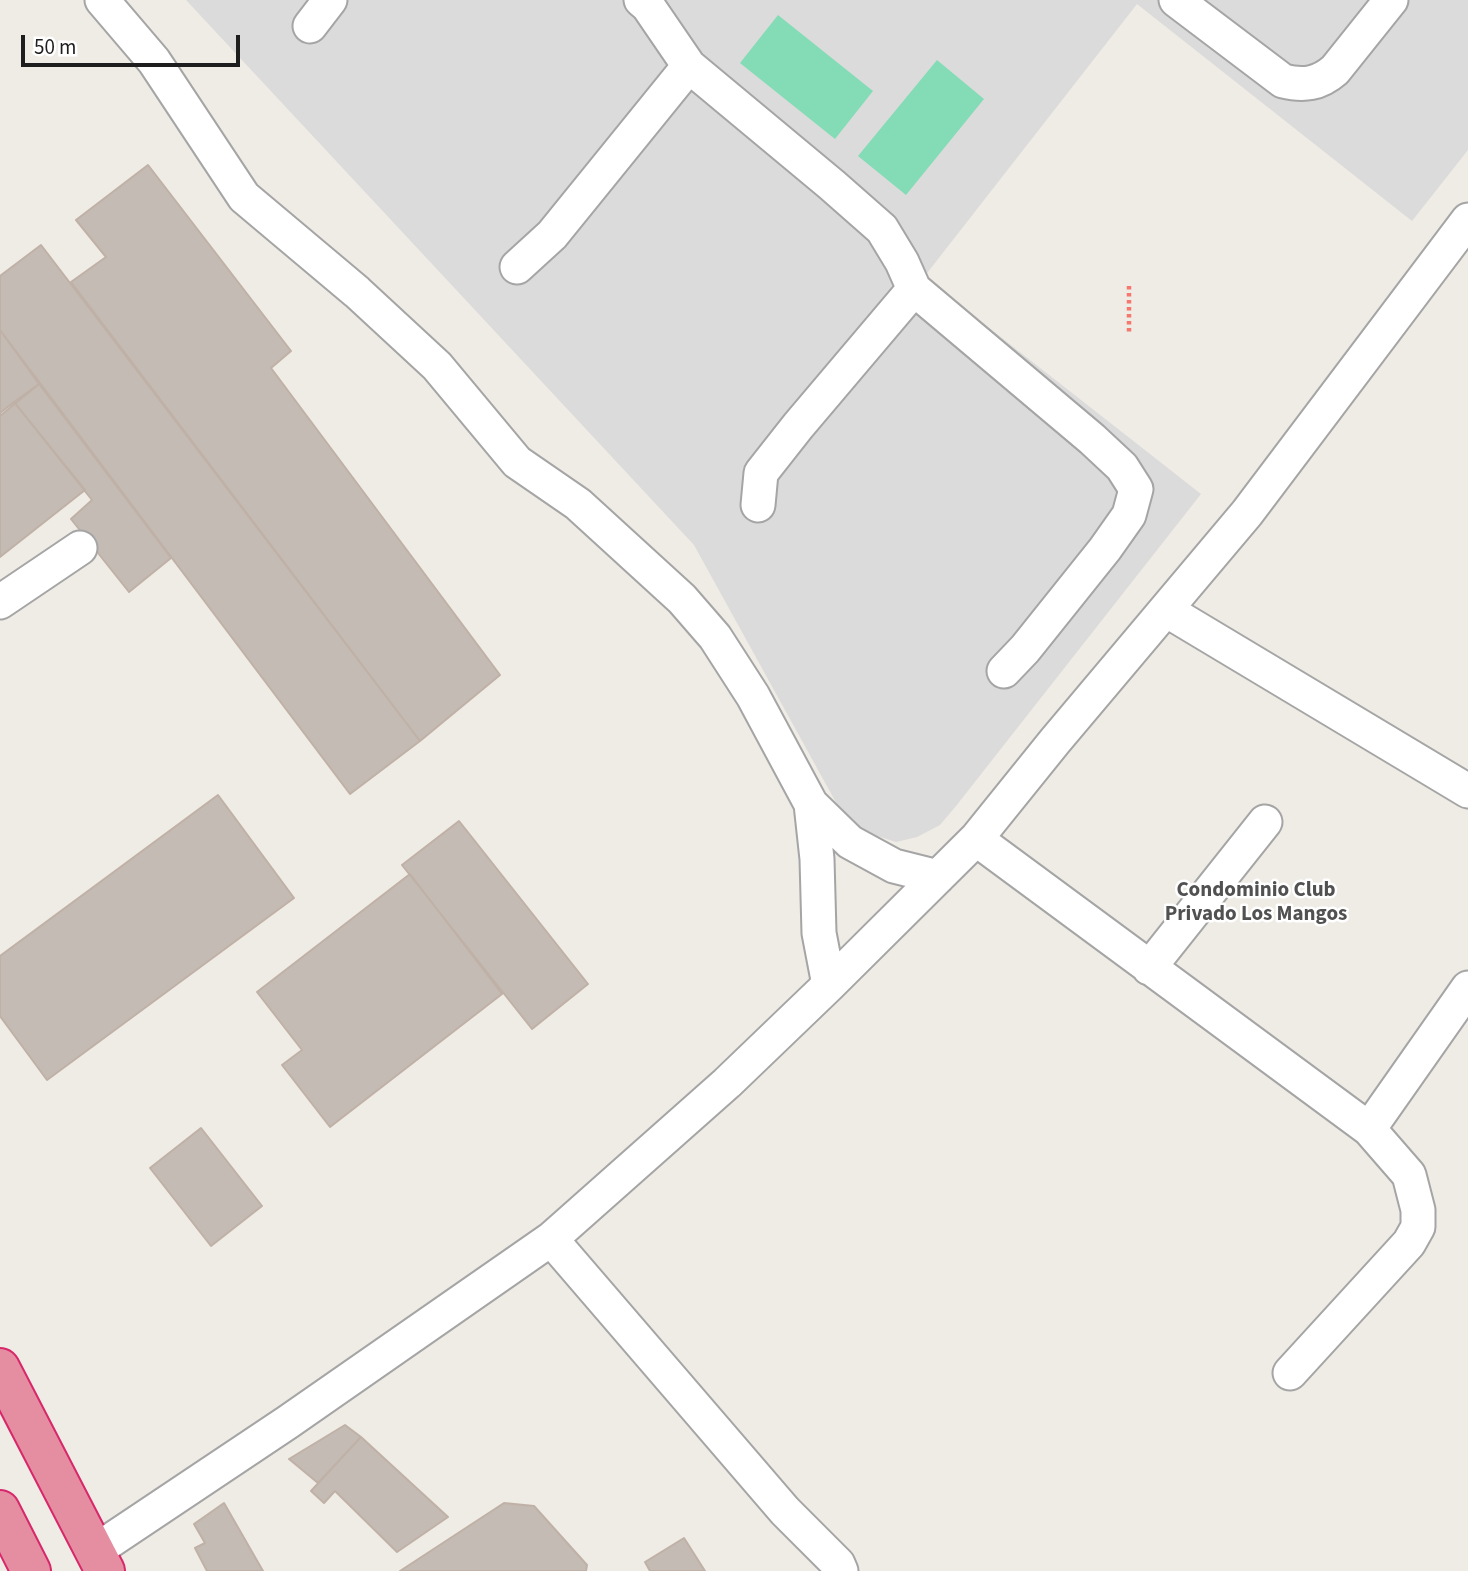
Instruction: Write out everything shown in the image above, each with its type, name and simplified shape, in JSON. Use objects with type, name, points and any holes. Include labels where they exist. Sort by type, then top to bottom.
[{"type":"highway","points":[[0,1368],[93,1564]]},
{"type":"highway","points":[[0,1420],[93,1564]]},
{"type":"highway","points":[[0,1510],[31,1571]]},
{"type":"street","points":[[102,0],[155,61],[244,197],[358,292],[437,366],[517,462],[578,504],[682,599],[715,637],[811,804],[850,842],[894,866],[938,877]]},
{"type":"street","points":[[310,26],[330,0]]},
{"type":"street","points":[[641,0],[648,6],[689,66],[881,229],[902,262],[914,289],[1092,439],[1122,467],[1136,489],[1129,515],[1105,549],[1025,649],[1004,671]]},
{"type":"street","points":[[1176,0],[1283,82],[1299,85],[1326,79],[1335,71],[1391,0]]},
{"type":"street","points":[[517,267],[552,235],[689,66]]},
{"type":"street","points":[[93,1564],[288,1422],[551,1239],[727,1083],[829,985],[976,839],[1247,513],[1468,220]]},
{"type":"street","points":[[758,505],[761,473],[914,289]]},
{"type":"street","points":[[0,602],[80,548]]},
{"type":"street","points":[[1166,610],[1468,791]]},
{"type":"street","points":[[811,804],[817,859],[818,933],[829,985]]},
{"type":"street","points":[[1149,968],[1265,822]]},
{"type":"street","points":[[976,839],[1369,1129],[1409,1175],[1419,1210],[1418,1227],[1409,1243],[1290,1373]]},
{"type":"street","points":[[1369,1129],[1468,988]]},
{"type":"street","points":[[551,1239],[785,1511],[838,1563],[841,1571]]},
{"type":"path","points":[[1129,286],[1129,333]]},
{"type":"shaded area","points":[[186,0],[1468,0],[1468,150],[1412,221],[1137,4],[924,277],[1201,494],[940,825],[917,837],[896,842],[865,832],[844,817],[694,545]]},
{"type":"green space","points":[[778,15],[873,91],[835,139],[740,63]]},
{"type":"green space","points":[[937,60],[984,99],[906,195],[858,156]]},
{"type":"building","points":[[148,165],[291,351],[271,368],[500,675],[420,741],[71,282],[106,257],[76,220]]},
{"type":"building","points":[[41,245],[420,741],[350,794],[0,330],[0,276]]},
{"type":"building","points":[[0,330],[39,384],[0,416]]},
{"type":"building","points":[[39,384],[171,558],[129,592],[71,519],[92,500],[14,402]]},
{"type":"building","points":[[14,402],[85,490],[0,557],[0,413]]},
{"type":"building","points":[[218,795],[294,898],[47,1080],[0,1016],[0,956]]},
{"type":"building","points":[[459,821],[588,984],[532,1029],[402,865]]},
{"type":"building","points":[[410,874],[502,994],[330,1127],[282,1065],[302,1050],[257,992]]},
{"type":"building","points":[[201,1128],[262,1206],[211,1246],[150,1168]]},
{"type":"building","points":[[345,1425],[361,1437],[318,1483],[289,1459]]},
{"type":"building","points":[[361,1437],[448,1517],[397,1552],[335,1491],[324,1503],[311,1491]]},
{"type":"building","points":[[224,1503],[263,1571],[207,1571],[195,1548],[205,1543],[194,1524]]},
{"type":"building","points":[[504,1503],[534,1506],[587,1565],[586,1571],[400,1571]]},
{"type":"building","points":[[684,1538],[705,1571],[650,1571],[645,1562]]},
{"type":"district","name":"Condominio Club Privado Los Mangos","points":[[1256,903]]}]
